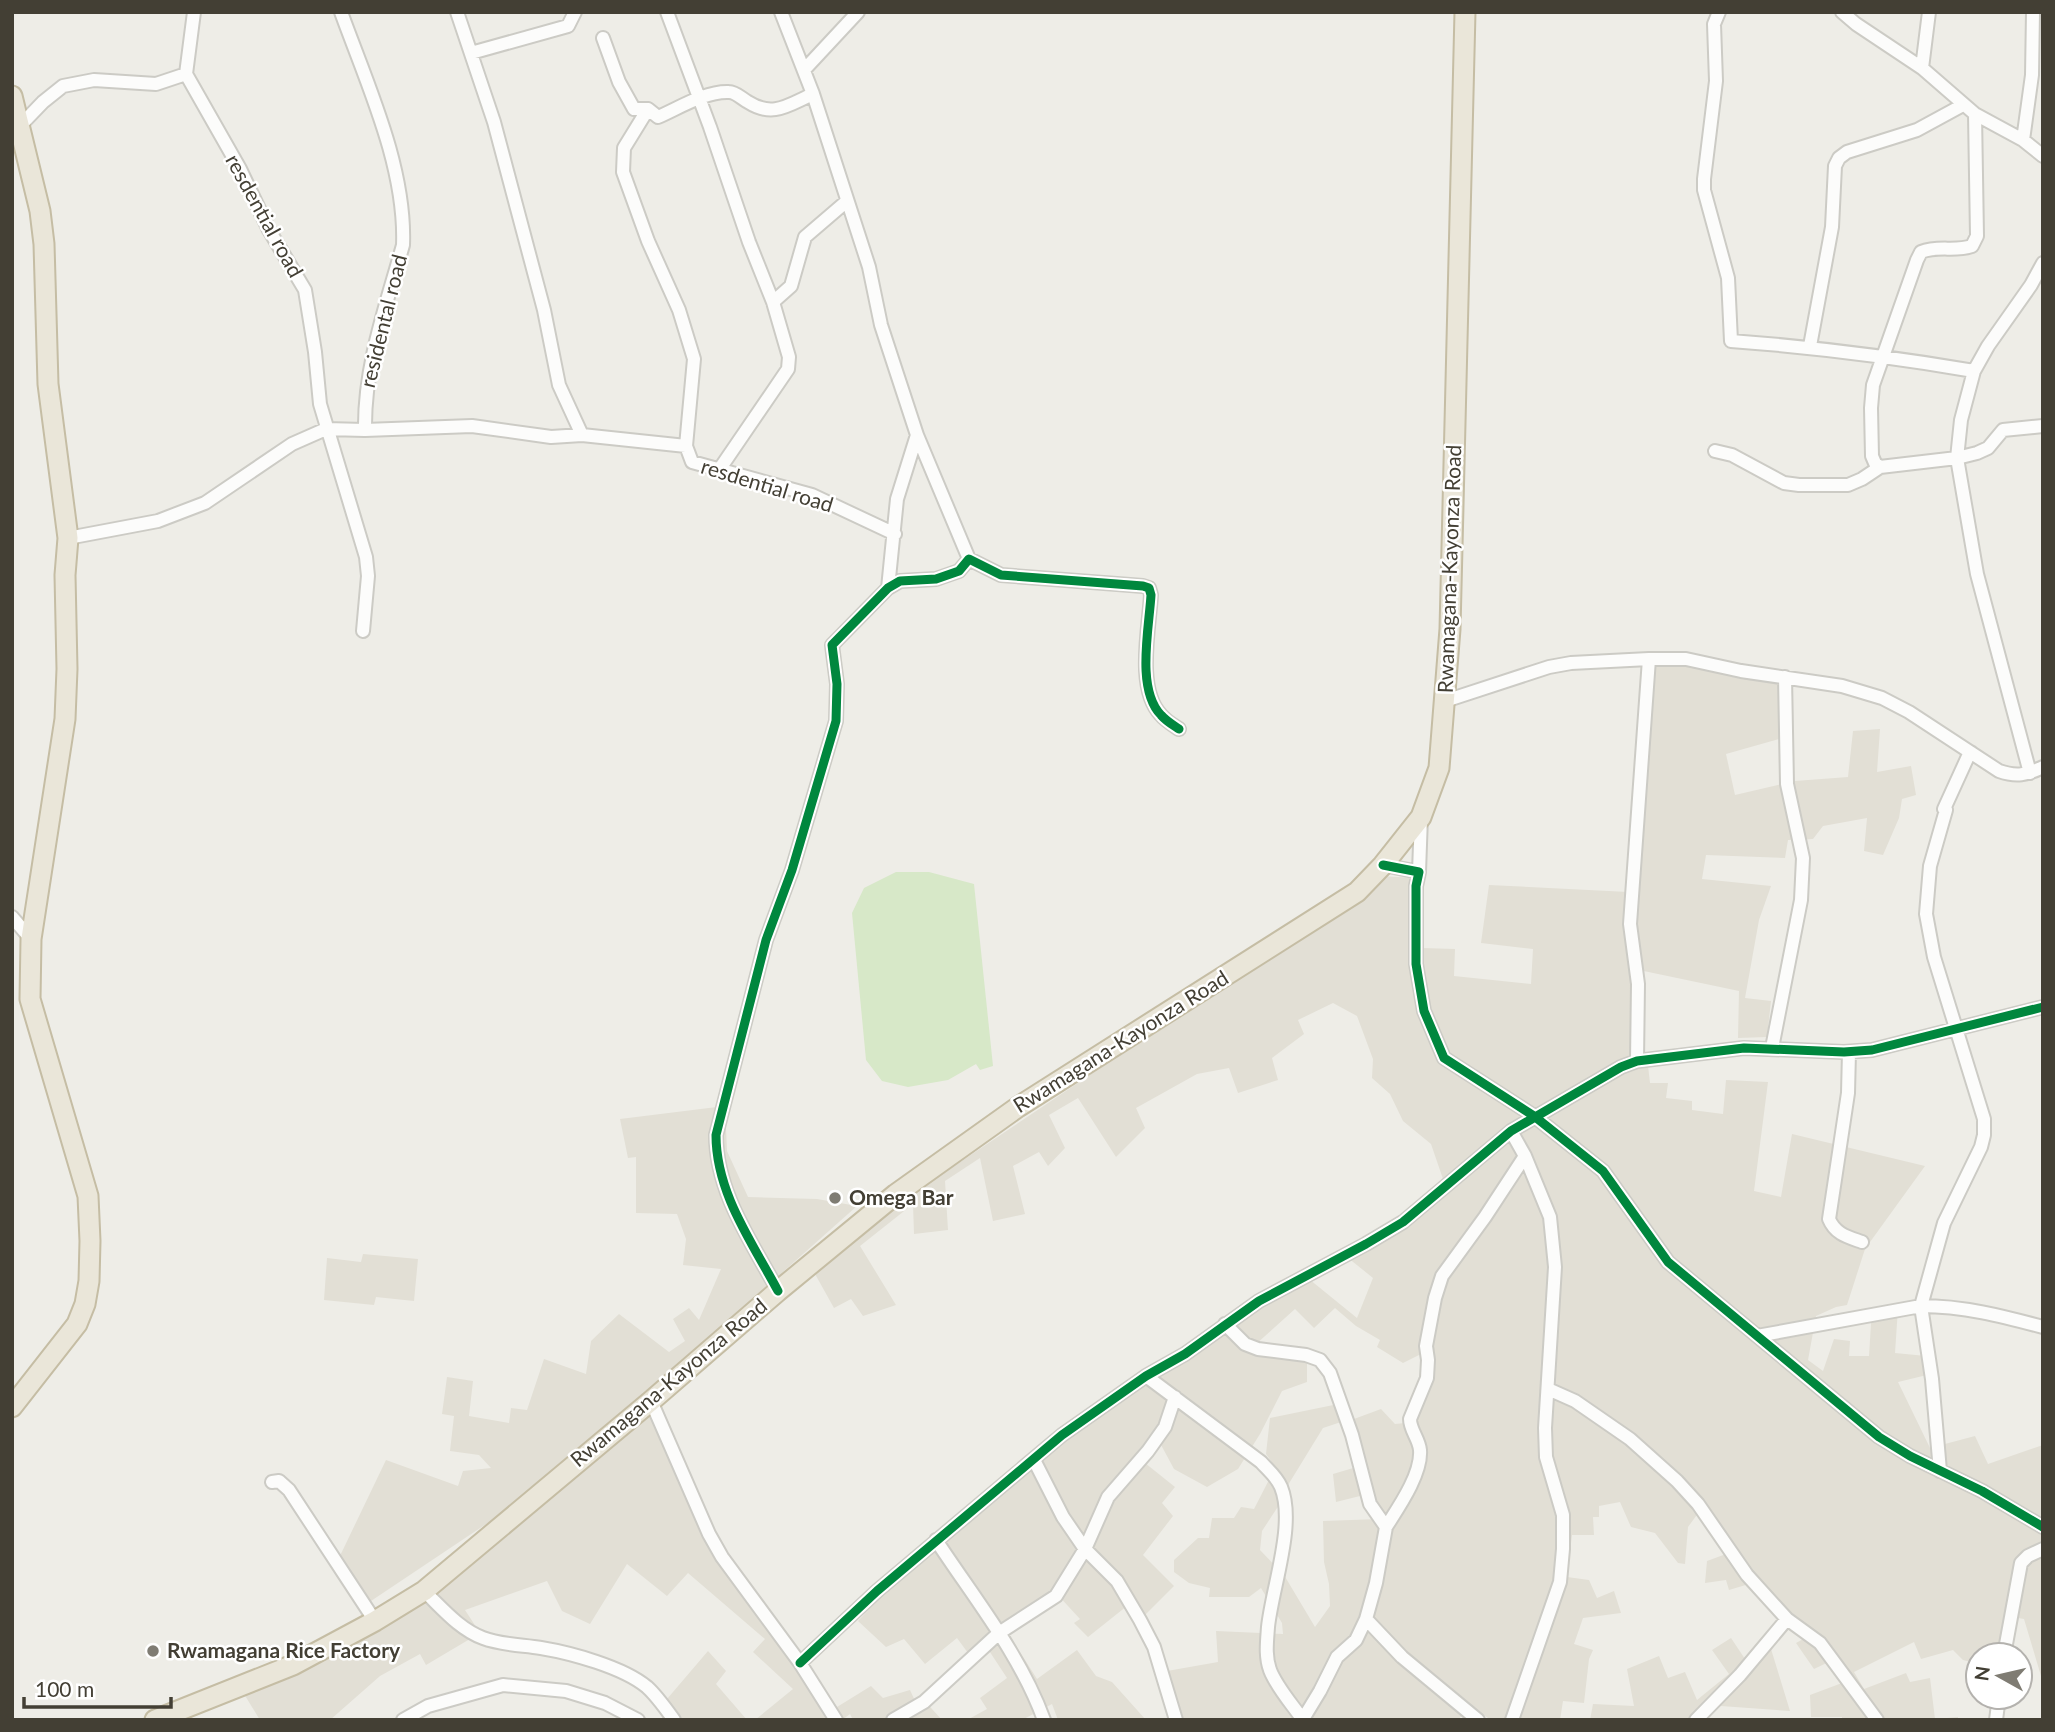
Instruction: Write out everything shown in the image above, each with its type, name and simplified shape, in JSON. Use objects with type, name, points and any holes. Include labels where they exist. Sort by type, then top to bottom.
[{"type":"highway","name":"Rwamagana-Kayonza Road","points":[[155,1720],[293,1665],[424,1591],[895,1195],[975,1136],[1357,892],[1383,865],[1421,817],[1439,768],[1450,629],[1465,12]]},
{"type":"highway","points":[[12,96],[16,129],[40,211],[44,244],[48,384],[68,538],[65,575],[65,719],[31,939],[30,999],[88,1196],[89,1281],[85,1304],[77,1324],[12,1407]]},
{"type":"street","points":[[16,129],[63,86],[94,80],[156,85],[186,74],[194,12]]},
{"type":"street","name":"residental road","points":[[341,12],[394,163],[403,231],[403,245],[370,369],[365,402],[365,430]]},
{"type":"street","points":[[457,12],[494,122],[544,310],[559,385],[582,435]]},
{"type":"street","points":[[667,12],[773,302],[789,357],[788,369],[719,470]]},
{"type":"street","points":[[781,12],[813,94],[869,267],[881,325],[917,435],[969,559],[1001,575],[1149,588],[1151,595],[1147,688],[1161,715],[1179,729]]},
{"type":"street","points":[[804,70],[858,12]]},
{"type":"street","points":[[1720,12],[1714,24],[1716,81],[1704,190],[1728,278],[1731,341],[1810,346],[1883,355],[1974,371]]},
{"type":"street","points":[[1842,12],[1922,68],[1963,106],[2023,140],[2043,156]]},
{"type":"street","points":[[1922,68],[1929,12]]},
{"type":"street","points":[[2023,140],[2032,75],[2033,12]]},
{"type":"street","points":[[471,54],[568,26],[575,13]]},
{"type":"street","points":[[603,38],[619,82],[634,108],[648,109],[658,117],[699,99],[728,92],[766,111],[775,111],[813,94]]},
{"type":"street","name":"resdential road","points":[[186,74],[240,169],[269,230],[305,290],[320,404],[364,544],[368,576],[363,631]]},
{"type":"street","points":[[1810,346],[1829,245],[1834,175],[1839,158],[1847,152],[1917,130],[1963,106]]},
{"type":"street","name":"resdential road","points":[[648,109],[624,148],[624,172],[648,241],[679,310],[694,359],[687,446],[692,462],[812,495],[895,534]]},
{"type":"street","points":[[1880,467],[1872,456],[1873,385],[1921,252],[1930,248],[1962,250],[1972,246],[1977,236],[1975,114]]},
{"type":"street","points":[[773,302],[791,286],[805,237],[847,201]]},
{"type":"street","points":[[2030,773],[1977,574],[1957,458],[1961,420],[1974,371],[2043,263]]},
{"type":"street","name":"resdential road","points":[[68,538],[158,521],[195,508],[292,444],[326,429],[472,426],[551,437],[582,435],[687,446]]},
{"type":"street","points":[[1714,451],[1732,455],[1784,483],[1848,485],[1862,480],[1880,467],[1957,458],[1988,448],[2003,430],[2043,426]]},
{"type":"street","points":[[888,588],[897,499],[917,435]]},
{"type":"street","points":[[778,1291],[749,1241],[721,1175],[717,1162],[716,1135],[766,940],[792,870],[836,722],[837,684],[832,645],[888,588],[900,581],[936,579],[959,571],[969,559]]},
{"type":"street","points":[[1637,1061],[1638,984],[1630,924],[1649,659]]},
{"type":"street","points":[[1445,701],[1549,667],[1571,663],[1685,659],[1842,686],[1882,698],[1909,712],[1999,771],[2014,776],[2043,767]]},
{"type":"street","points":[[1772,1048],[1801,900],[1803,858],[1787,784],[1785,677]]},
{"type":"street","points":[[1940,1471],[1932,1380],[1921,1306],[1944,1223],[1984,1135],[1984,1119],[1934,957],[1926,914],[1930,866],[1946,810],[1944,809],[1970,752],[1972,753]]},
{"type":"street","points":[[1421,817],[1416,886],[1416,964],[1424,1011],[1444,1058],[1534,1116],[1603,1171],[1668,1262],[1879,1437],[1910,1457],[1982,1491],[2043,1527]]},
{"type":"street","points":[[1383,865],[1419,872]]},
{"type":"street","points":[[12,917],[31,939]]},
{"type":"street","points":[[800,1663],[877,1591],[1062,1435],[1146,1376],[1185,1354],[1259,1301],[1402,1222],[1511,1131],[1621,1067],[1637,1061],[1745,1048],[1849,1052],[1872,1050],[2043,1007]]},
{"type":"street","points":[[1849,1052],[1847,1093],[1829,1219],[1839,1233],[1862,1242]]},
{"type":"street","points":[[1511,1131],[1525,1156],[1550,1217],[1555,1267],[1545,1428],[1546,1457],[1563,1515],[1560,1582],[1512,1720]]},
{"type":"street","points":[[1146,1376],[1261,1462],[1277,1479],[1282,1490],[1285,1530],[1270,1608],[1266,1652],[1270,1671],[1303,1719],[1337,1657],[1356,1640],[1366,1619],[1379,1570],[1386,1527],[1403,1502],[1418,1460],[1420,1451],[1409,1423],[1427,1378],[1426,1346],[1442,1276],[1525,1156]]},
{"type":"street","points":[[1756,1336],[1921,1306],[1990,1313],[2043,1327]]},
{"type":"street","points":[[1225,1324],[1245,1344],[1258,1349],[1306,1355],[1320,1360],[1330,1373],[1352,1435],[1370,1504],[1386,1527]]},
{"type":"street","points":[[1548,1389],[1575,1401],[1630,1439],[1677,1480],[1698,1504],[1747,1575],[1787,1619],[1820,1643],[1877,1720]]},
{"type":"street","points":[[893,1720],[924,1702],[999,1633],[1056,1596],[1085,1549],[1108,1497],[1148,1451],[1164,1427],[1175,1397]]},
{"type":"street","points":[[651,1401],[709,1534],[800,1663],[835,1720]]},
{"type":"street","points":[[1034,1460],[1063,1517],[1085,1549],[1117,1581],[1140,1620],[1154,1647],[1176,1720]]},
{"type":"street","points":[[272,1482],[279,1481],[289,1490],[375,1621]]},
{"type":"street","points":[[936,1540],[999,1633],[1038,1703],[1044,1720]]},
{"type":"street","points":[[2005,1641],[2021,1563],[2028,1556],[2043,1549]]},
{"type":"street","points":[[424,1591],[450,1616],[484,1638],[544,1649],[633,1678],[648,1688],[674,1720]]},
{"type":"street","points":[[1366,1619],[1402,1657],[1478,1720]]},
{"type":"street","points":[[1696,1720],[1740,1675],[1787,1619]]},
{"type":"street","points":[[403,1720],[428,1706],[503,1685],[566,1691],[605,1703],[638,1720]]},
{"type":"shaded area","points":[[1646,655],[1780,673],[1779,739],[1726,754],[1735,795],[1795,781],[1848,777],[1853,731],[1880,729],[1877,772],[1911,766],[1916,795],[1902,799],[1899,818],[1883,855],[1864,851],[1867,818],[1823,826],[1813,839],[1788,840],[1785,858],[1706,855],[1702,879],[1771,886],[1759,920],[1745,998],[1771,1001],[1767,1037],[1738,1038],[1739,991],[1639,970],[1636,1057],[1647,1057],[1650,1083],[1668,1083],[1666,1098],[1692,1101],[1692,1110],[1723,1114],[1726,1080],[1768,1082],[1754,1191],[1781,1197],[1792,1134],[1925,1166],[1865,1249],[1847,1305],[1816,1316],[1808,1360],[1823,1371],[1834,1339],[1850,1341],[1849,1356],[1869,1356],[1872,1308],[1898,1308],[1895,1353],[1926,1356],[1927,1375],[1898,1382],[1930,1448],[1975,1436],[1988,1464],[2043,1445],[2043,1676],[2034,1653],[2034,1641],[2031,1641],[2024,1619],[2006,1616],[2000,1641],[1964,1641],[1964,1660],[1953,1650],[1921,1659],[1914,1642],[1854,1672],[1864,1689],[1906,1673],[1910,1682],[1930,1678],[1935,1719],[1958,1717],[1958,1720],[1842,1720],[1842,1717],[1811,1717],[1810,1695],[1850,1680],[1837,1658],[1814,1669],[1796,1643],[1805,1638],[1749,1584],[1729,1590],[1726,1580],[1705,1583],[1707,1561],[1726,1554],[1699,1512],[1688,1527],[1685,1564],[1678,1563],[1655,1533],[1631,1527],[1620,1502],[1599,1506],[1599,1517],[1593,1517],[1594,1535],[1572,1535],[1567,1577],[1589,1580],[1597,1598],[1614,1591],[1621,1613],[1583,1618],[1574,1644],[1593,1650],[1589,1659],[1584,1703],[1563,1701],[1560,1720],[1491,1720],[1470,1706],[1458,1720],[1184,1720],[1167,1671],[1218,1662],[1216,1631],[1283,1634],[1282,1623],[1261,1588],[1249,1597],[1209,1597],[1210,1588],[1189,1583],[1174,1572],[1174,1560],[1198,1538],[1209,1538],[1212,1518],[1234,1518],[1241,1507],[1254,1509],[1272,1474],[1283,1499],[1262,1531],[1260,1550],[1284,1575],[1315,1627],[1330,1606],[1324,1562],[1323,1521],[1380,1519],[1368,1494],[1336,1502],[1333,1474],[1360,1466],[1344,1421],[1323,1428],[1288,1485],[1266,1454],[1270,1418],[1348,1402],[1354,1419],[1381,1409],[1395,1424],[1405,1423],[1427,1373],[1421,1354],[1403,1363],[1377,1347],[1380,1340],[1356,1326],[1335,1308],[1314,1328],[1295,1309],[1255,1345],[1233,1322],[1309,1279],[1357,1318],[1373,1278],[1342,1253],[1397,1221],[1443,1179],[1431,1144],[1403,1121],[1390,1094],[1372,1078],[1373,1059],[1357,1016],[1333,1003],[1298,1020],[1304,1034],[1272,1058],[1278,1080],[1238,1093],[1229,1068],[1197,1074],[1136,1108],[1145,1128],[1116,1157],[1078,1098],[1049,1115],[1065,1148],[1048,1166],[1039,1152],[1013,1166],[1025,1214],[993,1221],[980,1158],[945,1181],[948,1230],[914,1234],[913,1204],[860,1246],[896,1305],[863,1316],[851,1299],[834,1308],[815,1274],[911,1195],[1285,944],[1380,876],[1415,878],[1422,948],[1455,949],[1454,976],[1531,984],[1533,949],[1481,943],[1489,885],[1628,892]]},
{"type":"shaded area","points":[[725,1106],[727,1151],[748,1197],[817,1199],[857,1206],[612,1424],[522,1500],[368,1603],[338,1560],[386,1460],[458,1486],[463,1471],[491,1468],[479,1455],[450,1451],[454,1416],[442,1414],[447,1377],[473,1381],[469,1416],[509,1423],[511,1408],[527,1410],[544,1359],[586,1374],[591,1341],[619,1314],[669,1352],[685,1341],[673,1319],[689,1308],[699,1320],[721,1269],[683,1265],[686,1239],[677,1214],[636,1213],[636,1157],[628,1158],[620,1119]]},
{"type":"shaded area","points":[[363,1254],[418,1259],[414,1301],[376,1297],[374,1305],[324,1300],[327,1258],[361,1262]]},
{"type":"shaded area","points":[[1224,1330],[1259,1356],[1307,1359],[1307,1382],[1282,1391],[1238,1469],[1207,1487],[1174,1469],[1160,1443],[1145,1463],[1175,1487],[1162,1503],[1173,1516],[1143,1555],[1174,1586],[1145,1615],[1132,1602],[1088,1637],[1074,1623],[1080,1619],[1056,1593],[1006,1630],[1037,1679],[1077,1650],[1096,1676],[1112,1682],[1146,1720],[1058,1720],[1052,1704],[1022,1720],[967,1720],[987,1709],[980,1698],[1007,1678],[984,1643],[968,1653],[957,1638],[925,1664],[904,1639],[886,1647],[858,1621],[909,1567],[1035,1464],[1099,1414]]},
{"type":"shaded area","points":[[661,1404],[716,1538],[837,1707],[871,1686],[883,1698],[910,1690],[916,1703],[922,1698],[942,1720],[853,1720],[850,1714],[842,1720],[755,1720],[793,1689],[753,1652],[765,1639],[688,1573],[667,1596],[627,1564],[590,1624],[562,1611],[547,1581],[465,1610],[480,1633],[426,1665],[420,1654],[380,1676],[330,1720],[260,1720],[244,1694],[514,1528]]},
{"type":"shaded area","points":[[1731,1638],[1745,1659],[1760,1640],[1771,1649],[1790,1711],[1707,1705],[1692,1720],[1590,1720],[1593,1704],[1634,1706],[1627,1669],[1659,1656],[1668,1678],[1685,1672],[1697,1700],[1729,1674],[1712,1650]]},
{"type":"shaded area","points":[[708,1651],[726,1671],[716,1684],[747,1720],[681,1720],[667,1699]]},
{"type":"green space","points":[[896,872],[929,872],[974,884],[993,1066],[980,1070],[976,1064],[948,1080],[908,1087],[882,1081],[866,1060],[852,913],[864,888]]},
{"type":"cycle path","points":[[778,1291],[729,1197],[722,1177],[716,1135],[766,940],[792,870],[836,721],[837,684],[832,645],[888,588],[900,581],[936,579],[959,571],[969,559],[1001,575],[1143,586],[1149,588],[1151,595],[1146,658],[1149,690],[1153,704],[1161,715],[1179,729]]},
{"type":"cycle path","points":[[1383,865],[1419,872],[1416,886],[1416,964],[1424,1011],[1444,1058],[1534,1116],[1603,1171],[1668,1262],[1879,1437],[1910,1456],[1982,1491],[2043,1527]]},
{"type":"cycle path","points":[[800,1663],[877,1591],[1062,1435],[1146,1376],[1185,1354],[1259,1301],[1403,1222],[1511,1131],[1621,1067],[1637,1061],[1744,1048],[1844,1052],[1872,1050],[2043,1007]]},
{"type":"place","name":"Omega Bar","points":[[835,1198]]},
{"type":"place","name":"Rwamagana Rice Factory","points":[[153,1651]]}]
